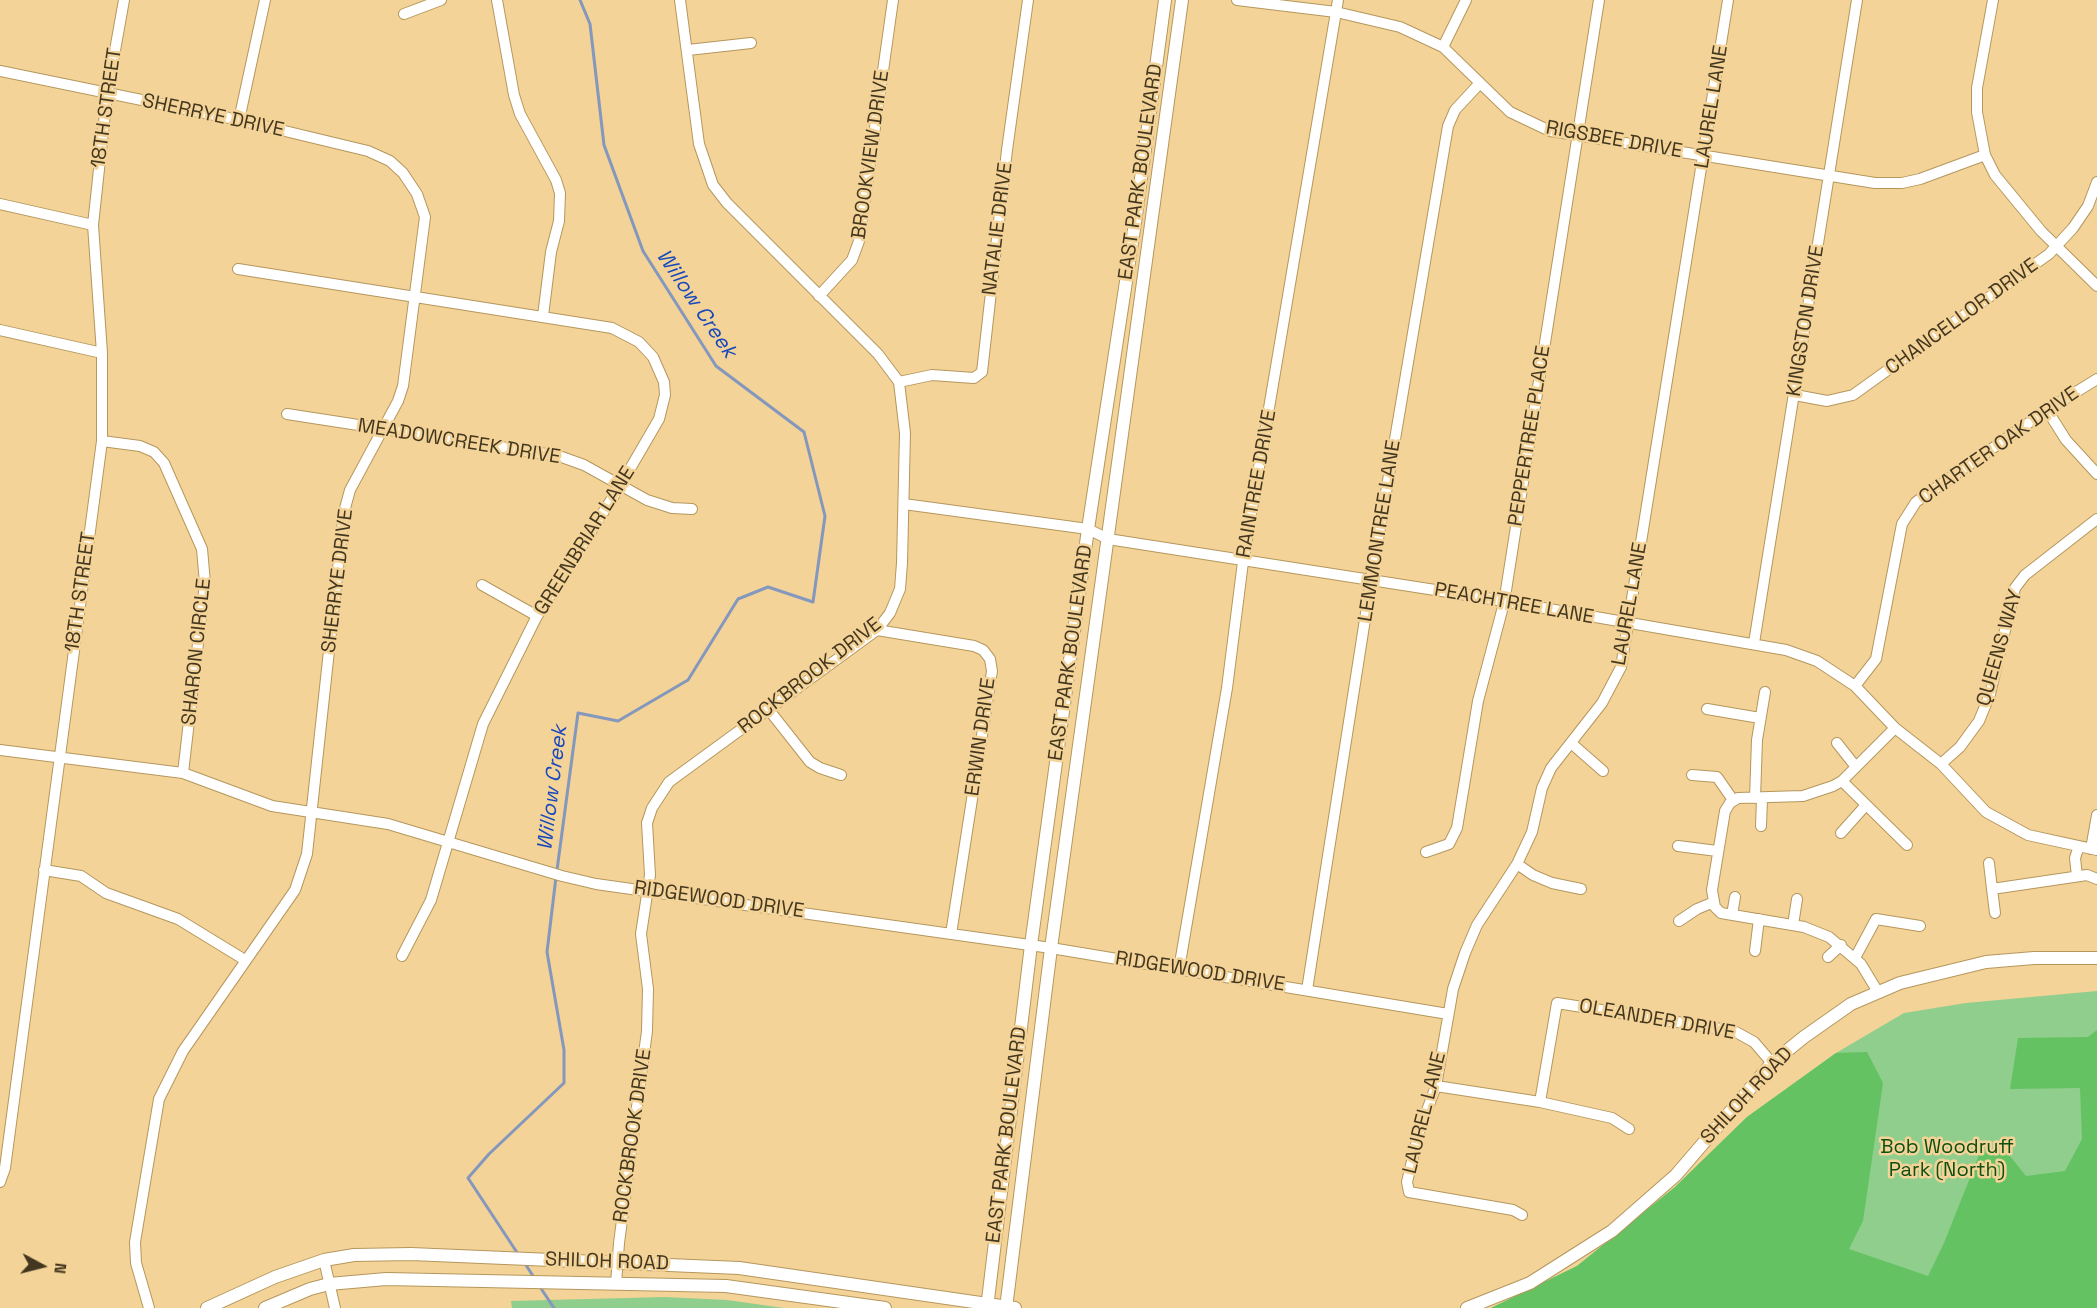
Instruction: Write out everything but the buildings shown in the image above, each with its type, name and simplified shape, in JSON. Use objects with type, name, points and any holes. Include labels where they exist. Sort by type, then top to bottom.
[{"type":"main road","name":"EAST PARK BOULEVARD","points":[[987,1306],[1031,945],[1088,529],[1135,223],[1165,0]]},
{"type":"main road","name":"EAST PARK BOULEVARD","points":[[1009,1308],[1051,948],[1182,0]]},
{"type":"main road","name":"SHILOH ROAD","points":[[1467,1308],[1530,1282],[1612,1231],[1676,1175],[1772,1063],[1826,1020],[1878,992],[1932,973],[1986,962],[2034,958],[2097,958]]},
{"type":"main road","name":"SHILOH ROAD","points":[[207,1308],[276,1277],[324,1260],[354,1255],[399,1254],[755,1269],[1009,1308]]},
{"type":"main road","name":"SHILOH ROAD","points":[[265,1308],[310,1289],[329,1284],[386,1278],[726,1286],[885,1308]]},
{"type":"street","name":"18TH STREET","points":[[0,1182],[5,1168],[102,441],[102,353],[93,225],[107,95],[124,0]]},
{"type":"street","points":[[239,120],[265,0]]},
{"type":"street","points":[[404,14],[441,0]]},
{"type":"street","points":[[497,0],[514,95],[520,114],[556,180],[560,193],[559,221],[550,252],[543,316]]},
{"type":"street","points":[[680,0],[699,144],[713,185],[727,203],[878,354],[899,382]]},
{"type":"street","name":"BROOKVIEW DRIVE","points":[[819,296],[852,260],[859,241],[893,0]]},
{"type":"street","name":"NATALIE DRIVE","points":[[899,382],[932,375],[974,378],[982,372],[1007,150],[1028,0]]},
{"type":"street","name":"RIGSBEE DRIVE","points":[[1237,0],[1336,12],[1400,27],[1443,47],[1493,98],[1530,124],[1577,136],[1875,183],[1902,183],[1985,154]]},
{"type":"street","name":"RAINTREE DRIVE","points":[[1179,969],[1227,688],[1243,562],[1338,0]]},
{"type":"street","points":[[1443,47],[1466,0]]},
{"type":"street","name":"PEPPERTREE PLACE","points":[[1426,852],[1449,844],[1457,828],[1478,701],[1504,603],[1599,0]]},
{"type":"street","name":"LAUREL LANE","points":[[1522,1215],[1513,1210],[1409,1192],[1407,1182],[1419,1132],[1437,1086],[1448,1014],[1465,953],[1477,925],[1516,864],[1532,832],[1542,788],[1551,768],[1611,688],[1621,667],[1728,0]]},
{"type":"street","name":"KINGSTON DRIVE","points":[[1754,643],[1857,0]]},
{"type":"street","points":[[1993,0],[1977,88],[1977,112],[1985,154],[2007,192],[2041,231],[2097,286]]},
{"type":"street","points":[[688,50],[751,43]]},
{"type":"street","name":"SHERRYE DRIVE","points":[[0,71],[107,95],[239,120],[368,151],[390,161],[403,173],[417,194],[425,217],[417,296],[403,386],[398,401],[350,490],[344,512],[314,811],[302,876],[183,1052],[159,1100],[135,1242],[136,1263],[149,1308]]},
{"type":"street","name":"LEMMONTREE LANE","points":[[1307,990],[1371,581],[1448,126],[1460,103],[1480,83]]},
{"type":"street","name":"CHANCELLOR DRIVE","points":[[1795,395],[1827,401],[1853,395],[2049,254],[2088,206],[2097,182]]},
{"type":"street","points":[[0,204],[93,225]]},
{"type":"street","name":"GREENBRIAR LANE","points":[[238,269],[612,328],[627,333],[639,342],[661,372],[665,395],[659,419],[620,486],[537,616],[483,724],[431,900],[402,956]]},
{"type":"street","points":[[0,330],[102,353]]},
{"type":"street","name":"CHARTER OAK DRIVE","points":[[1855,686],[1876,659],[1902,524],[1916,502],[2047,410],[2097,379]]},
{"type":"street","name":"ROCKBROOK DRIVE","points":[[616,1284],[647,1031],[648,989],[641,934],[648,890],[647,823],[669,782],[877,630],[890,614],[900,589],[904,504],[905,433],[899,382]]},
{"type":"street","points":[[2047,410],[2066,440],[2097,474]]},
{"type":"street","name":"MEADOWCREEK DRIVE","points":[[287,414],[559,456],[584,465],[648,500],[672,508],[692,509]]},
{"type":"street","name":"SHARON CIRCLE","points":[[102,441],[140,446],[154,452],[164,462],[202,549],[205,583],[183,773]]},
{"type":"street","name":"PEACHTREE LANE","points":[[904,504],[1088,529],[1108,540],[1371,581],[1628,625],[1754,643],[1817,661],[1855,686],[1895,728],[1941,765],[1986,812],[2028,835],[2094,849]]},
{"type":"street","name":"QUEENS WAY","points":[[1941,765],[1960,747],[1978,721],[1990,694],[2015,588],[2025,575],[2097,519]]},
{"type":"street","points":[[482,585],[537,616]]},
{"type":"street","name":"ERWIN DRIVE","points":[[877,630],[974,646],[983,650],[990,659],[992,672],[951,934]]},
{"type":"street","points":[[1761,826],[1758,798],[1760,718],[1765,692]]},
{"type":"street","points":[[1707,709],[1760,718]]},
{"type":"street","points":[[769,710],[810,762],[841,775]]},
{"type":"street","points":[[1878,992],[1855,958],[1841,945],[1821,933],[1793,925],[1721,913],[1714,902],[1712,890],[1725,811],[1733,800],[1803,796],[1842,781],[1895,728]]},
{"type":"street","points":[[1571,743],[1603,771]]},
{"type":"street","points":[[1837,743],[1856,766]]},
{"type":"street","name":"RIDGEWOOD DRIVE","points":[[0,750],[183,773],[272,806],[388,824],[562,876],[1051,948],[1448,1014]]},
{"type":"street","points":[[1692,775],[1717,777],[1733,800]]},
{"type":"street","points":[[1842,781],[1907,845]]},
{"type":"street","points":[[1841,833],[1866,805]]},
{"type":"street","points":[[2094,849],[2097,815]]},
{"type":"street","points":[[1678,846],[1717,852]]},
{"type":"street","points":[[1992,889],[2087,877],[2074,858],[2079,846]]},
{"type":"street","points":[[1989,863],[1995,913]]},
{"type":"street","points":[[1516,864],[1552,883],[1581,889]]},
{"type":"street","points":[[44,870],[81,876],[106,893],[178,918],[245,960]]},
{"type":"street","points":[[1732,915],[1734,897]]},
{"type":"street","points":[[1793,925],[1797,899]]},
{"type":"street","points":[[1679,921],[1697,909],[1714,902]]},
{"type":"street","points":[[1755,951],[1760,919]]},
{"type":"street","points":[[1855,958],[1876,919],[1920,926]]},
{"type":"street","points":[[1827,957],[1841,945]]},
{"type":"street","name":"OLEANDER DRIVE","points":[[1540,1102],[1557,1004],[1734,1031],[1754,1042],[1772,1063]]},
{"type":"street","points":[[1437,1086],[1540,1102],[1612,1118],[1629,1129]]},
{"type":"street","points":[[324,1260],[334,1308]]},
{"type":"green space","name":"Bob Woodruff Park (North)","points":[[2097,991],[2097,1308],[1491,1308],[1577,1266],[1675,1187],[1747,1117],[1836,1053],[1904,1013],[1966,1003]]},
{"type":"green space","name":"Bob Woodruff Park (North)","points":[[2097,1030],[2097,1308],[1491,1308],[1577,1266],[1675,1187],[1747,1117],[1836,1053],[1867,1052],[1883,1083],[1863,1221],[1849,1249],[1928,1276],[1944,1243],[1983,1145],[2010,1156],[2026,1176],[2065,1171],[2082,1139],[2080,1088],[2010,1089],[2018,1038],[2088,1037]]},
{"type":"green space","points":[[664,1297],[727,1300],[784,1308],[512,1308],[511,1301]]},
{"type":"waterway","name":"Willow Creek","points":[[557,870],[578,713],[618,721],[688,680],[738,599],[768,587],[813,602],[825,516],[804,432],[716,366],[643,251],[604,145],[590,24],[580,0]]},
{"type":"waterway","name":"Willow Creek","points":[[518,1254],[468,1178],[489,1154],[564,1083],[564,1050],[547,952],[556,877]]},
{"type":"waterway","name":"Willow Creek","points":[[524,1262],[535,1279]]},
{"type":"waterway","name":"Willow Creek","points":[[540,1287],[554,1308]]}]
